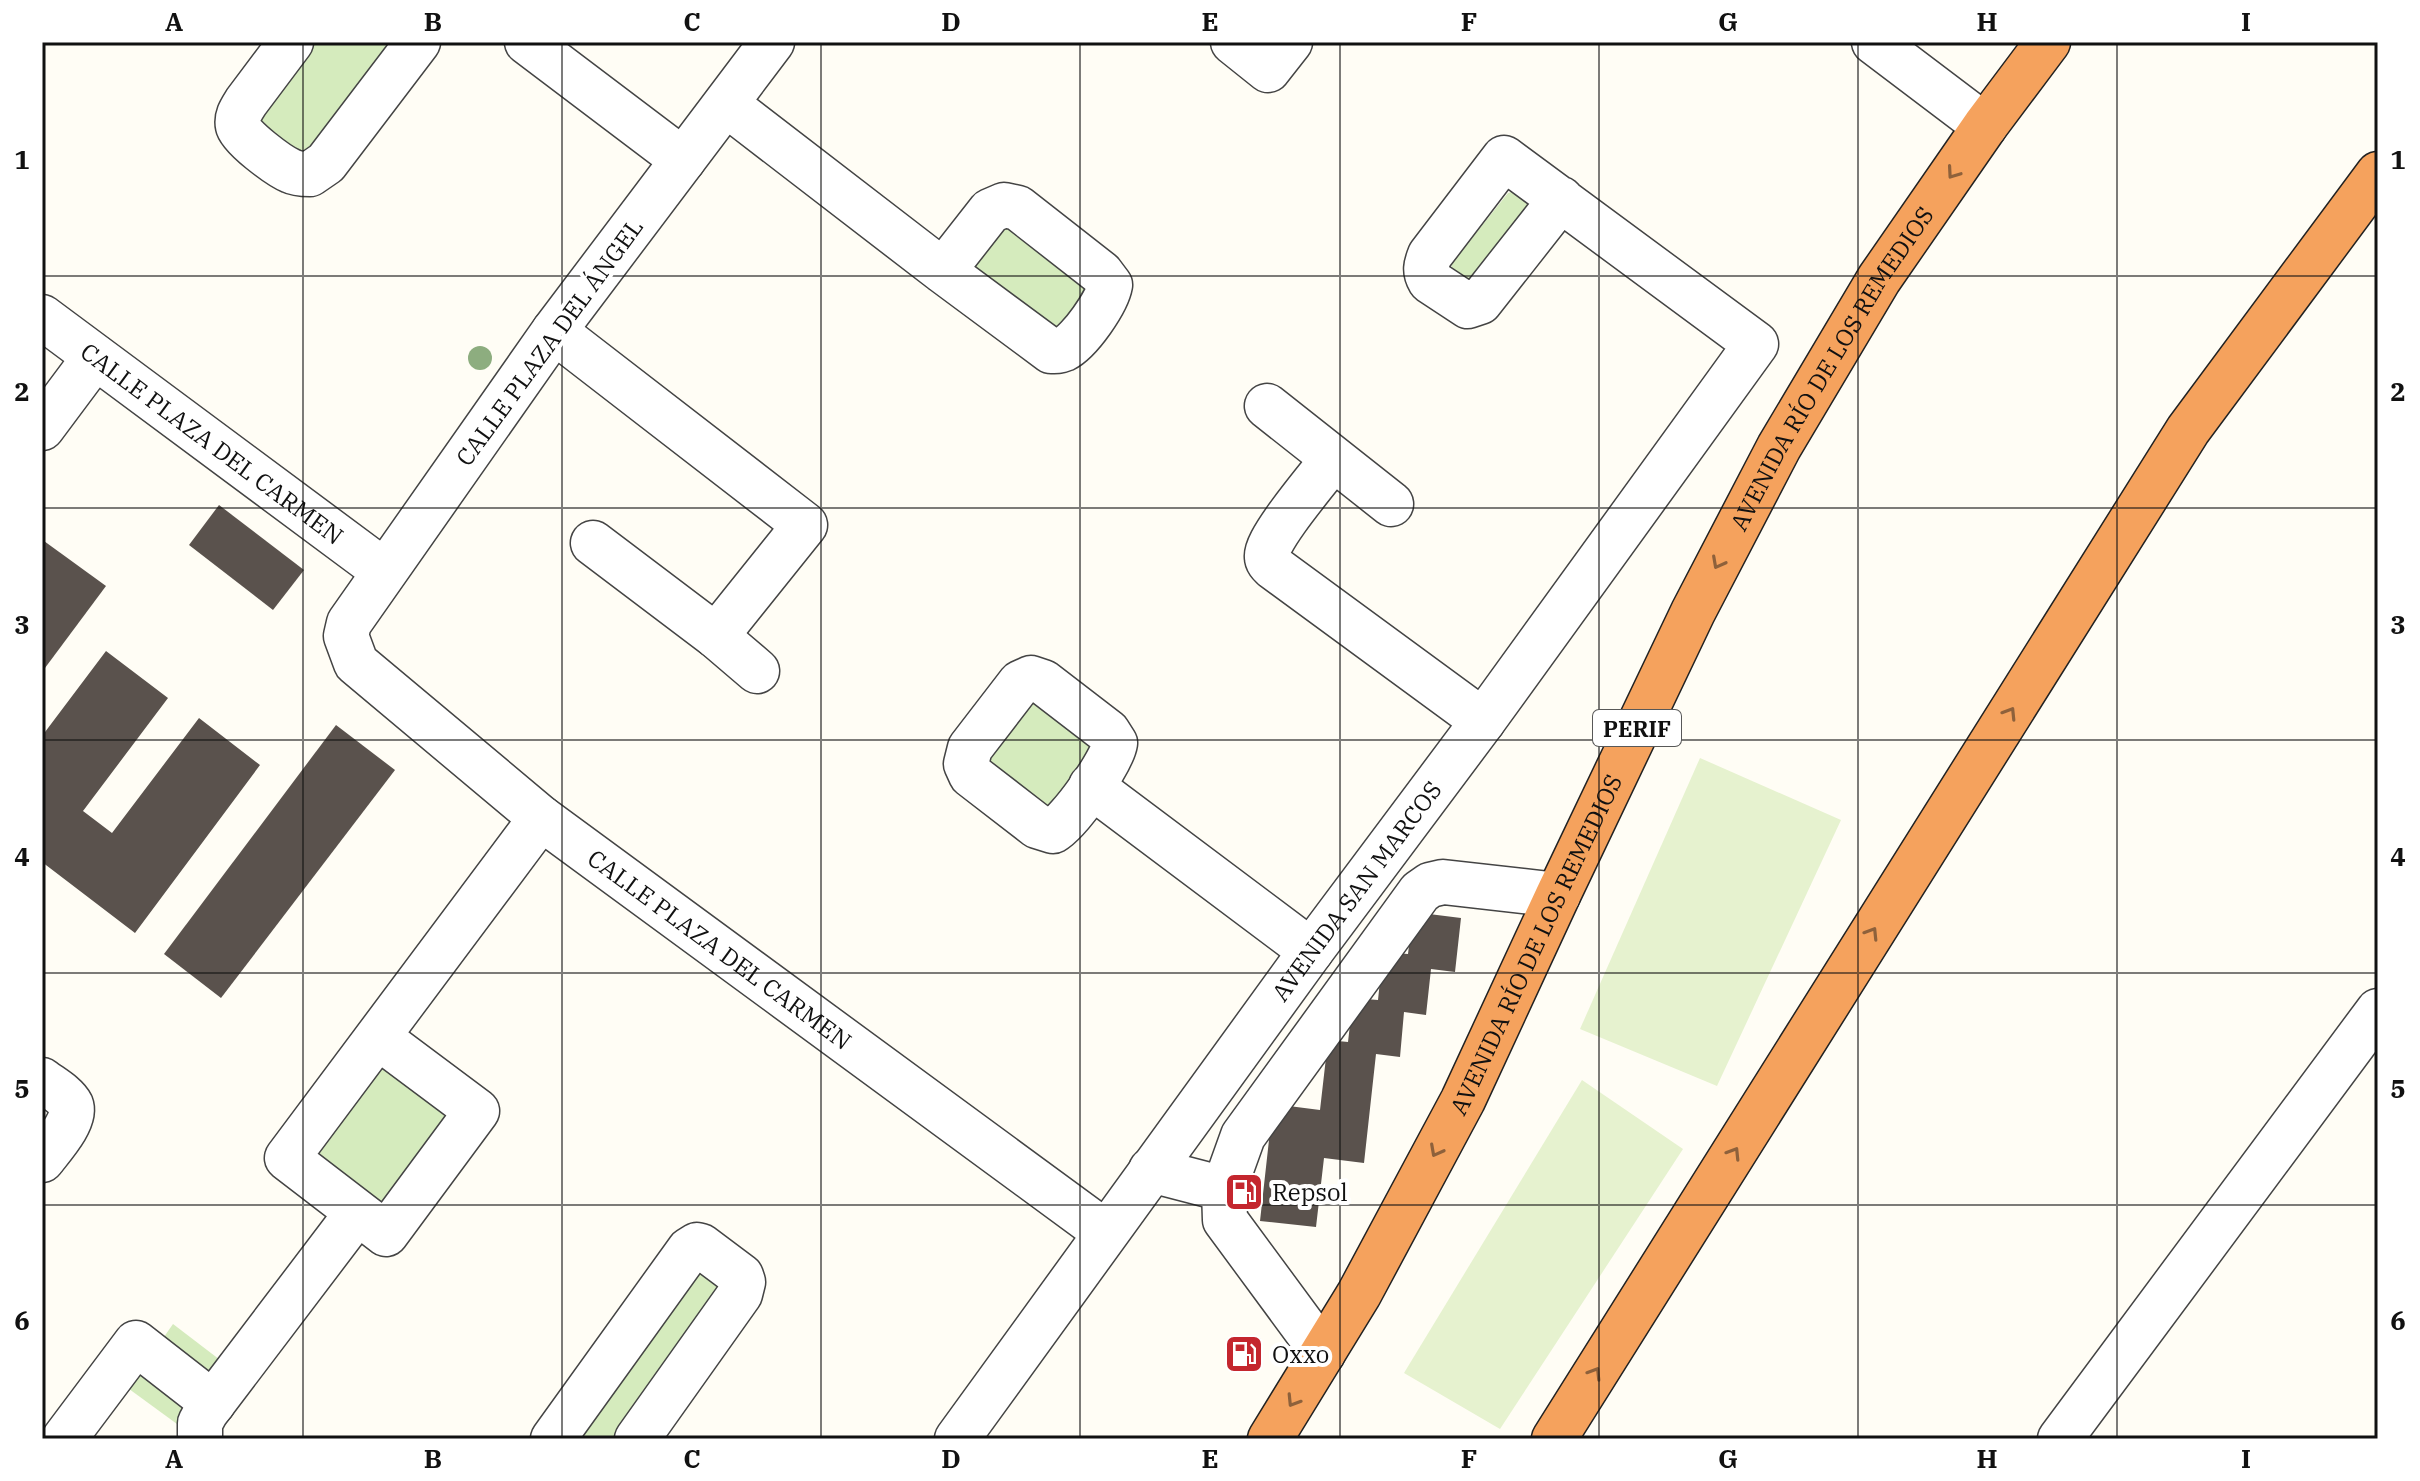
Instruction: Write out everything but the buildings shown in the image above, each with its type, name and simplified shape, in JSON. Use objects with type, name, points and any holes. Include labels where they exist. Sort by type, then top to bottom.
[{"type":"highway","name":"AVENIDA RÍO DE LOS REMEDIOS","points":[[1270,1439],[1359,1294],[1463,1100],[1693,612],[1779,447],[1879,279],[1985,126],[2048,42]]},
{"type":"highway","points":[[1554,1439],[2188,430],[2378,174]]},
{"type":"street","points":[[291,42],[246,102],[237,123],[247,140],[291,171],[310,174],[326,163],[418,42]]},
{"type":"street","points":[[527,42],[683,160]]},
{"type":"street","name":"CALLE PLAZA DEL ÁNGEL","points":[[350,650],[346,636],[349,623],[384,571],[554,331],[772,42]]},
{"type":"street","points":[[1233,42],[1279,56]]},
{"type":"street","points":[[1874,42],[1985,126]]},
{"type":"street","points":[[726,104],[943,271]]},
{"type":"street","name":"AVENIDA SAN MARCOS","points":[[957,1439],[1049,1315],[1105,1232],[1483,721],[1756,344],[1561,199]]},
{"type":"street","name":"CALLE PLAZA DEL CARMEN","points":[[42,317],[384,571]]},
{"type":"street","points":[[554,331],[805,525],[716,636]]},
{"type":"street","points":[[42,428],[95,357]]},
{"type":"street","points":[[1267,406],[1391,504]]},
{"type":"street","points":[[1333,459],[1272,539],[1266,555],[1273,567],[1483,721]]},
{"type":"street","points":[[593,543],[757,671]]},
{"type":"street","name":"CALLE PLAZA DEL CARMEN","points":[[350,650],[356,663],[541,818],[1105,1232]]},
{"type":"street","points":[[1091,786],[1311,951]]},
{"type":"street","points":[[378,1037],[477,1111],[386,1234],[287,1158],[541,818]]},
{"type":"street","points":[[1323,1353],[1225,1220],[1224,1189],[1243,1136],[1420,892],[1430,885],[1443,882],[1558,895]]},
{"type":"street","points":[[2060,1439],[2378,1011]]},
{"type":"street","points":[[42,1080],[64,1097],[72,1114],[42,1160]]},
{"type":"street","points":[[1151,1170],[1224,1189]]},
{"type":"street","points":[[68,1434],[136,1343],[207,1421],[357,1213]]},
{"type":"street","points":[[553,1439],[689,1250],[701,1246],[741,1276],[742,1288],[637,1439]]},
{"type":"green space","points":[[306,42],[402,42],[307,167],[246,121]]},
{"type":"green space","points":[[1518,190],[1531,202],[1475,282],[1465,284],[1451,272],[1452,263],[1508,193]]},
{"type":"green space","points":[[1006,216],[1096,286],[1055,338],[964,266]]},
{"type":"green space","points":[[1032,693],[1098,745],[1048,813],[981,762]]},
{"type":"green space","points":[[1700,758],[1841,820],[1717,1086],[1580,1029]]},
{"type":"green space","points":[[377,1062],[453,1119],[386,1209],[310,1152]]},
{"type":"green space","points":[[1582,1080],[1683,1149],[1500,1429],[1404,1373]]},
{"type":"green space","points":[[699,1254],[737,1282],[621,1439],[562,1439]]},
{"type":"green space","points":[[173,1324],[224,1363],[208,1385],[157,1347]]},
{"type":"green space","points":[[142,1363],[193,1401],[177,1424],[125,1386]]},
{"type":"place","name":"Repsol","points":[[1244,1192]]},
{"type":"place","name":"Oxxo","points":[[1244,1354]]}]
